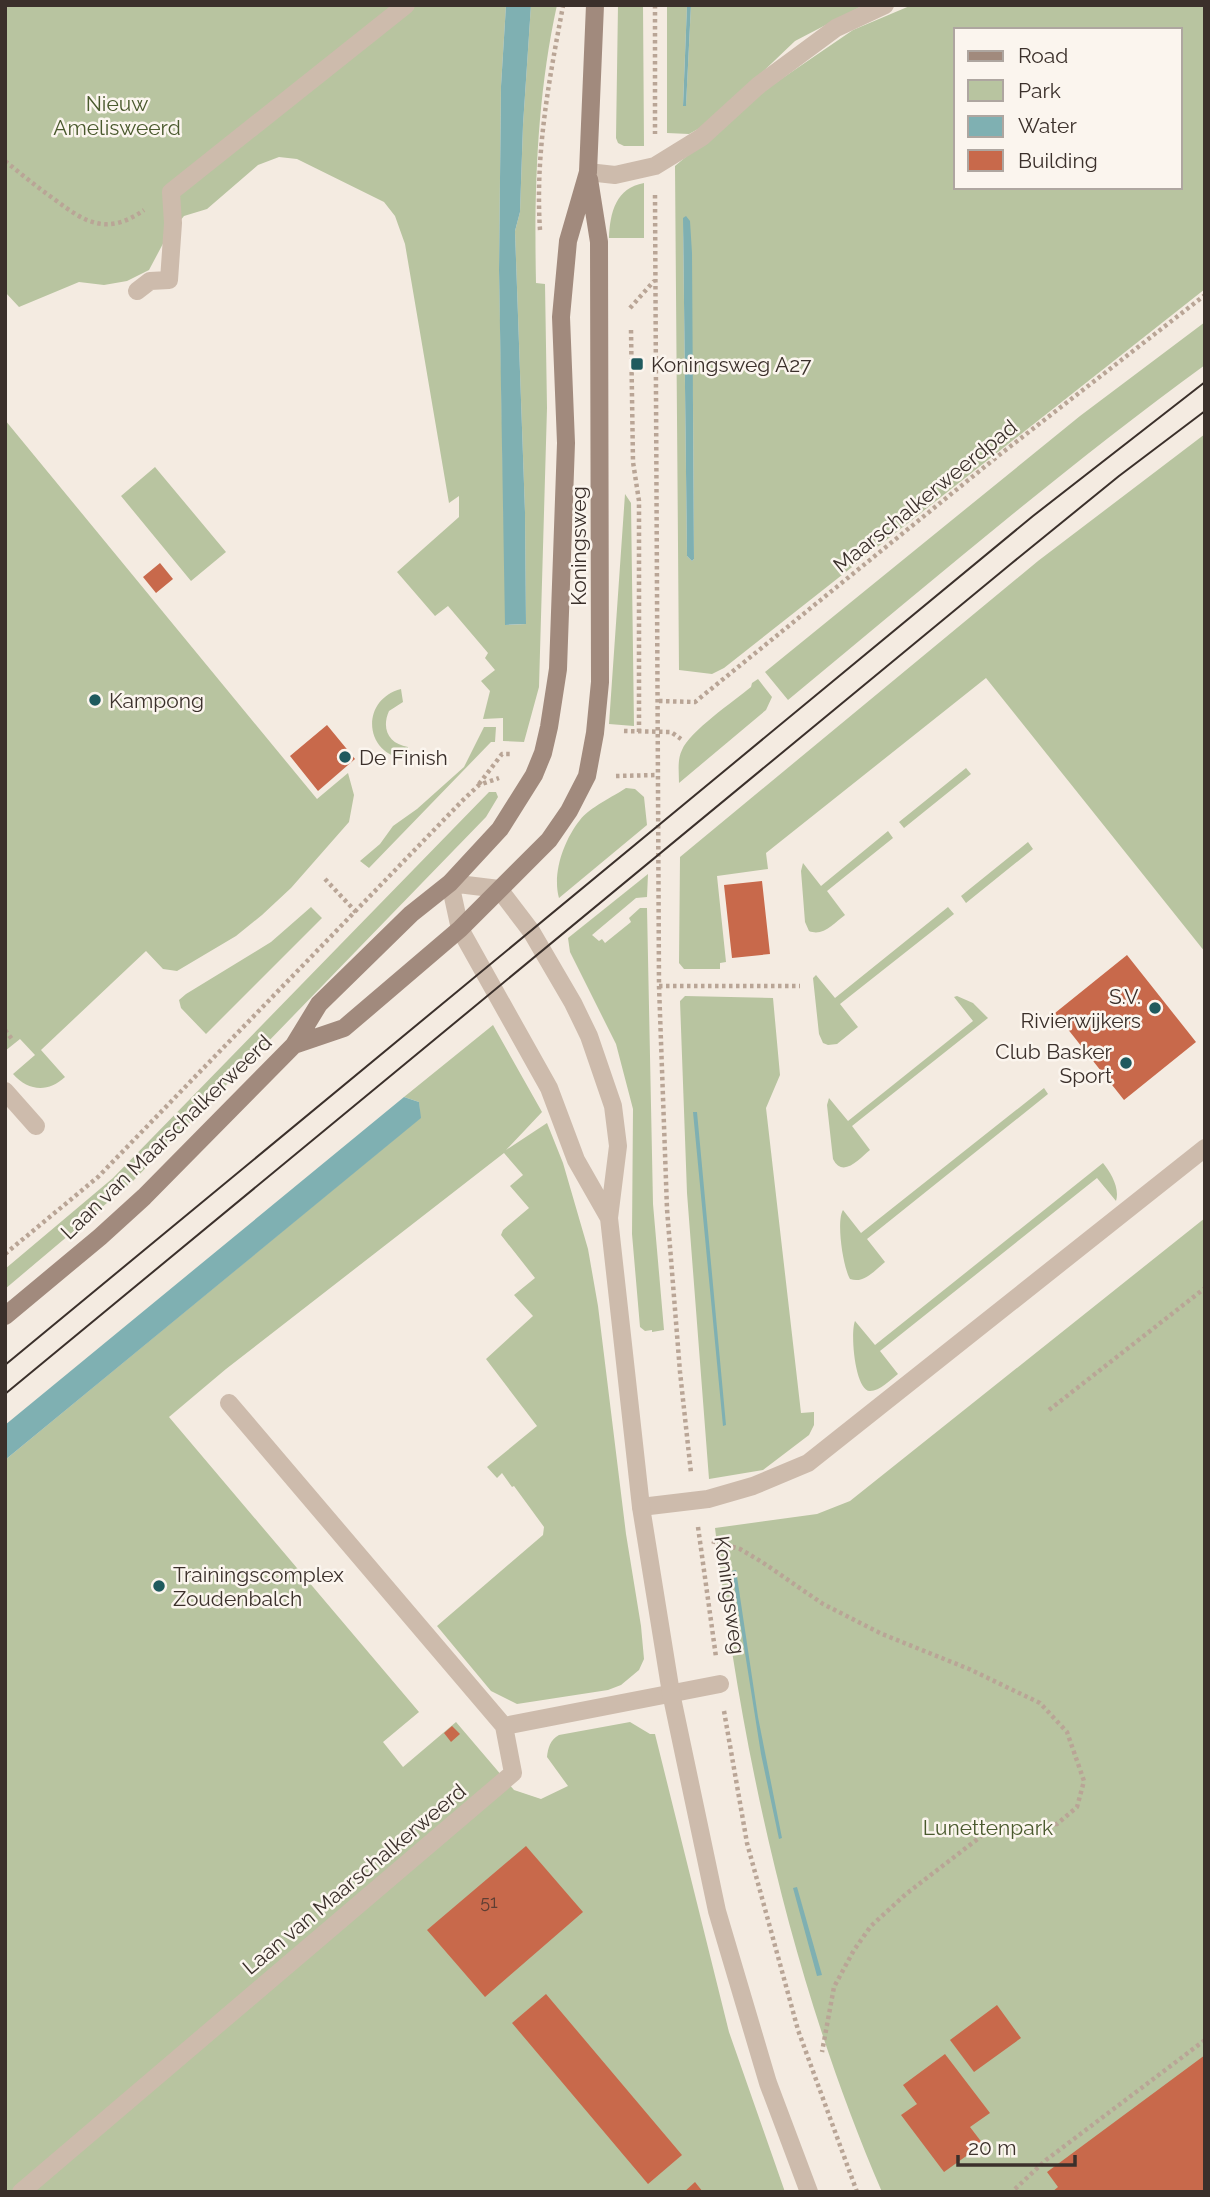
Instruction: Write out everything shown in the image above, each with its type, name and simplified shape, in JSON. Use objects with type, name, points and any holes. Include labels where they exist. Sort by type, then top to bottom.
[{"type":"main road","name":"Koningsweg","points":[[499,889],[548,840],[569,811],[587,776],[595,733],[600,682],[600,242],[588,172],[595,5]]},
{"type":"main road","name":"Koningsweg","points":[[450,883],[500,829],[534,775],[543,753],[557,682],[566,443],[561,317],[568,241],[588,172]]},
{"type":"main road","name":"Laan van Maarschalkerweerd","points":[[5,1316],[144,1197],[294,1045],[319,1004],[411,914],[450,883]]},
{"type":"main road","name":"Laan van Maarschalkerweerd","points":[[294,1045],[344,1028],[460,929],[499,889]]},
{"type":"street","points":[[137,291],[150,281],[169,280],[173,223],[170,192],[406,5]]},
{"type":"street","points":[[588,172],[615,175],[655,166],[702,137],[759,85],[836,28],[885,5]]},
{"type":"street","points":[[609,1218],[576,1160],[549,1088],[460,929],[450,883],[499,889],[531,931],[561,980],[589,1036],[613,1106],[618,1146],[609,1218],[641,1507],[671,1693],[717,1911],[768,2083],[809,2192]]},
{"type":"street","points":[[5,1091],[36,1126]]},
{"type":"street","points":[[641,1507],[708,1499],[753,1486],[808,1463],[1205,1148]]},
{"type":"street","points":[[229,1403],[504,1726],[720,1684]]},
{"type":"street","name":"Laan van Maarschalkerweerd","points":[[22,2192],[513,1773],[504,1726]]},
{"type":"path","points":[[540,233],[538,206],[545,97],[564,5]]},
{"type":"path","name":"Koningsweg","points":[[655,5],[659,986],[667,1209],[680,1372],[694,1499],[720,1684],[751,1857],[798,2030],[857,2192]]},
{"type":"path","points":[[5,161],[82,220],[106,225],[132,219],[170,192]]},
{"type":"path","points":[[630,317],[630,306],[655,280]]},
{"type":"path","name":"Maarschalkerweerdpad","points":[[659,701],[695,702],[998,456],[1205,295]]},
{"type":"path","points":[[631,329],[634,462],[639,501],[639,732]]},
{"type":"path","points":[[5,1254],[98,1177],[479,785],[493,779],[534,775]]},
{"type":"path","points":[[587,776],[657,775]]},
{"type":"path","points":[[325,878],[356,912]]},
{"type":"path","points":[[659,986],[800,986]]},
{"type":"path","points":[[5,1030],[12,1039]]},
{"type":"path","points":[[1049,1410],[1205,1288]]},
{"type":"path","points":[[712,1541],[740,1549],[823,1604],[882,1634],[969,1669],[1040,1703],[1067,1732],[1084,1781],[1077,1807],[1057,1824],[988,1831],[906,1894],[871,1926],[834,1987],[822,2052]]},
{"type":"path","points":[[1014,2189],[1046,2160],[1205,2040]]},
{"type":"green space","name":"Nieuw Amelisweerd","points":[[5,5],[506,5],[501,86],[499,270],[506,625],[526,624],[525,512],[515,231],[520,212],[531,5],[557,5],[545,74],[536,178],[536,283],[545,284],[547,408],[539,687],[524,742],[503,741],[503,718],[483,719],[490,691],[481,681],[495,670],[485,658],[488,653],[448,606],[435,616],[397,572],[459,517],[459,496],[449,503],[405,244],[395,216],[384,202],[297,159],[279,157],[258,165],[207,209],[184,216],[166,238],[149,270],[127,281],[104,285],[79,282],[19,307],[5,292]]},
{"type":"green space","points":[[618,5],[643,5],[644,146],[624,146],[618,143],[616,138]]},
{"type":"green space","points":[[667,5],[687,5],[683,105],[686,105],[691,5],[864,5],[795,41],[709,123],[689,134],[667,133]]},
{"type":"green space","points":[[912,5],[1205,5],[1205,289],[724,668],[712,674],[679,670],[675,166],[771,86],[853,30]],"holes":[[[683,219],[693,403],[692,561],[687,556]]]},
{"type":"green space","points":[[644,183],[644,238],[609,238],[616,203],[627,190]]},
{"type":"green space","points":[[1205,322],[1205,365],[1046,487],[788,700],[765,672],[1080,416]]},
{"type":"green space","name":"Kampong","points":[[5,420],[317,799],[348,773],[354,795],[349,822],[291,888],[262,915],[236,936],[177,971],[163,969],[146,951],[41,1050],[65,1077],[45,1088],[25,1084],[13,1074],[35,1055],[20,1039],[5,1051]]},
{"type":"green space","points":[[1205,434],[1205,952],[986,678],[766,853],[768,869],[717,876],[726,962],[720,963],[720,969],[684,969],[679,963],[680,857],[1038,561]]},
{"type":"green space","points":[[155,467],[226,552],[191,581],[121,496]]},
{"type":"green space","points":[[625,494],[631,503],[634,726],[609,724]]},
{"type":"green space","points":[[758,679],[772,697],[766,710],[679,783],[679,758],[686,743]]},
{"type":"green space","points":[[401,689],[403,702],[389,711],[386,730],[396,743],[408,747],[408,759],[393,756],[382,749],[375,739],[372,727],[378,704],[387,695]]},
{"type":"green space","points":[[484,727],[496,727],[495,742],[491,742],[369,868],[360,861],[380,844],[393,826],[417,809],[464,767]]},
{"type":"green space","points":[[966,768],[971,774],[904,828],[899,822]]},
{"type":"green space","points":[[626,788],[635,789],[644,797],[647,825],[559,898],[558,868],[564,847],[574,828],[589,811]]},
{"type":"green space","points":[[489,792],[496,792],[498,797],[486,817],[133,1181],[5,1289],[5,1269],[113,1178]]},
{"type":"green space","points":[[888,831],[893,838],[827,891],[845,915],[824,931],[809,931],[805,922],[801,871],[803,863],[821,886]]},
{"type":"green space","points":[[1028,842],[1033,849],[966,903],[961,896]]},
{"type":"green space","points":[[648,874],[647,897],[636,898],[592,935],[605,943],[631,922],[629,918],[640,908],[647,908],[653,1204],[664,1330],[652,1332],[640,1327],[632,1234],[633,1109],[616,1044],[570,952],[568,938]]},
{"type":"green space","points":[[311,907],[322,918],[206,1034],[181,1008],[179,1000],[271,942]]},
{"type":"green space","points":[[948,907],[954,914],[840,1004],[858,1027],[837,1044],[823,1043],[819,1034],[813,978],[816,975],[835,998]]},
{"type":"green space","points":[[685,996],[773,998],[780,1075],[766,1108],[801,1413],[814,1412],[814,1425],[809,1435],[763,1470],[709,1479],[687,1193],[680,1001]]},
{"type":"green space","points":[[954,997],[973,1003],[988,1018],[852,1126],[870,1150],[852,1165],[837,1165],[833,1159],[827,1105],[829,1098],[848,1121],[973,1021]]},
{"type":"green space","name":"Trainingscomplex Zoudenbalch","points":[[493,1025],[542,1112],[506,1150],[547,1123],[563,1163],[588,1249],[641,1626],[644,1659],[639,1670],[621,1685],[608,1690],[517,1704],[491,1691],[437,1626],[543,1535],[544,1527],[514,1486],[512,1487],[502,1473],[497,1478],[487,1467],[537,1426],[486,1359],[533,1316],[514,1295],[535,1278],[501,1235],[503,1230],[529,1208],[510,1186],[523,1175],[504,1153],[226,1369],[169,1417],[419,1712],[383,1742],[403,1767],[456,1722],[514,1790],[541,1799],[568,1786],[547,1757],[550,1744],[559,1735],[630,1722],[650,1734],[655,1734],[729,2032],[785,2192],[5,2192],[5,1460],[420,1118],[419,1102],[404,1097]]},
{"type":"green space","points":[[1044,1088],[1048,1094],[867,1239],[885,1262],[860,1280],[850,1279],[841,1244],[840,1224],[843,1210],[861,1233]]},
{"type":"green space","points":[[1103,1163],[1116,1186],[1116,1201],[1097,1178],[880,1351],[898,1374],[877,1389],[870,1391],[865,1388],[857,1372],[855,1360],[855,1321],[875,1345]]},
{"type":"green space","name":"Lunettenpark","points":[[1205,1218],[1205,2192],[882,2192],[821,2031],[774,1866],[740,1698],[715,1528],[817,1514],[850,1501]]},
{"type":"water","points":[[506,5],[531,5],[520,212],[515,231],[525,512],[526,624],[505,625],[499,270],[501,86]]},
{"type":"water","points":[[687,5],[691,5],[686,106],[683,106]]},
{"type":"water","points":[[686,216],[690,221],[692,253],[692,561],[687,556],[683,218]]},
{"type":"water","points":[[404,1097],[419,1102],[421,1118],[5,1460],[5,1425]]},
{"type":"water","points":[[693,1112],[697,1112],[726,1425],[723,1426]]},
{"type":"water","points":[[736,1570],[758,1717],[782,1838],[779,1839],[761,1754],[732,1571]]},
{"type":"water","points":[[797,1887],[822,1975],[817,1976],[793,1888]]},
{"type":"building","points":[[160,563],[173,579],[156,593],[143,577]]},
{"type":"building","points":[[327,725],[355,759],[318,791],[290,756]]},
{"type":"building","points":[[762,881],[770,954],[732,958],[724,885]]},
{"type":"building","points":[[1127,955],[1196,1042],[1124,1100],[1055,1013]]},
{"type":"building","points":[[452,1726],[460,1734],[451,1742],[444,1733]]},
{"type":"building","points":[[526,1846],[583,1912],[485,1997],[427,1930]]},
{"type":"building","points":[[546,1994],[682,2155],[648,2184],[512,2023]]},
{"type":"building","points":[[997,2005],[1021,2038],[974,2072],[950,2040]]},
{"type":"building","points":[[945,2054],[990,2113],[970,2127],[983,2144],[944,2172],[901,2115],[917,2104],[903,2085]]},
{"type":"building","points":[[1205,2055],[1205,2192],[1052,2192],[1058,2187],[1047,2172]]},
{"type":"building","points":[[695,2182],[703,2192],[684,2192]]},
{"type":"tram line","points":[[5,1365],[1033,516],[1205,382]]},
{"type":"tram line","points":[[5,1394],[1012,563],[1119,476],[1205,411]]},
{"type":"place","name":"Koningsweg A27","points":[[637,364]]},
{"type":"place","name":"Kampong","points":[[95,700]]},
{"type":"place","name":"De Finish","points":[[345,757]]},
{"type":"place","name":"S.V. Rivierwijkers","points":[[1155,1008]]},
{"type":"place","name":"Club Basker Sport","points":[[1126,1063]]},
{"type":"place","name":"Trainingscomplex Zoudenbalch","points":[[159,1586]]}]
